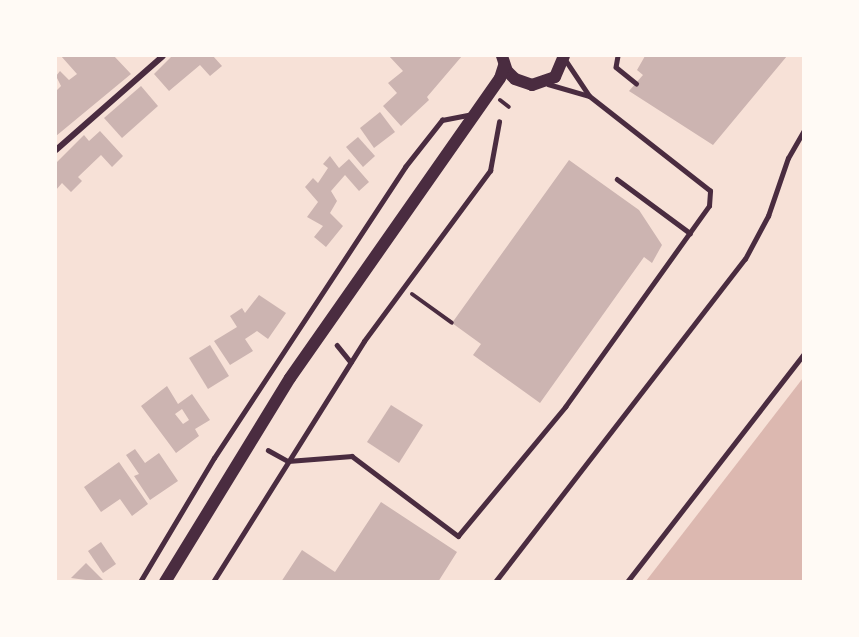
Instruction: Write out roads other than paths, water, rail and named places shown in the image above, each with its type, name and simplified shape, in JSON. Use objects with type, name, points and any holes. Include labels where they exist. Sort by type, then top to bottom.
[{"type":"main road","points":[[165,582],[301,362],[475,114],[503,61],[525,84],[545,83],[555,77],[564,57]]},
{"type":"street","points":[[56,150],[163,56]]},
{"type":"lane","points":[[618,56],[616,66],[636,83]]},
{"type":"lane","points":[[268,450],[288,461],[352,456],[393,484],[458,536],[565,407],[709,206],[710,191],[589,96],[564,57]]},
{"type":"lane","points":[[545,83],[589,96]]},
{"type":"lane","points":[[140,582],[214,458],[405,166],[442,120],[475,114]]},
{"type":"lane","points":[[213,582],[351,362],[490,171],[499,122]]},
{"type":"lane","points":[[495,582],[745,259],[768,216],[788,158],[804,130]]},
{"type":"lane","points":[[616,178],[690,233]]},
{"type":"lane","points":[[337,345],[351,362]]},
{"type":"lane","points":[[627,582],[804,354]]}]
